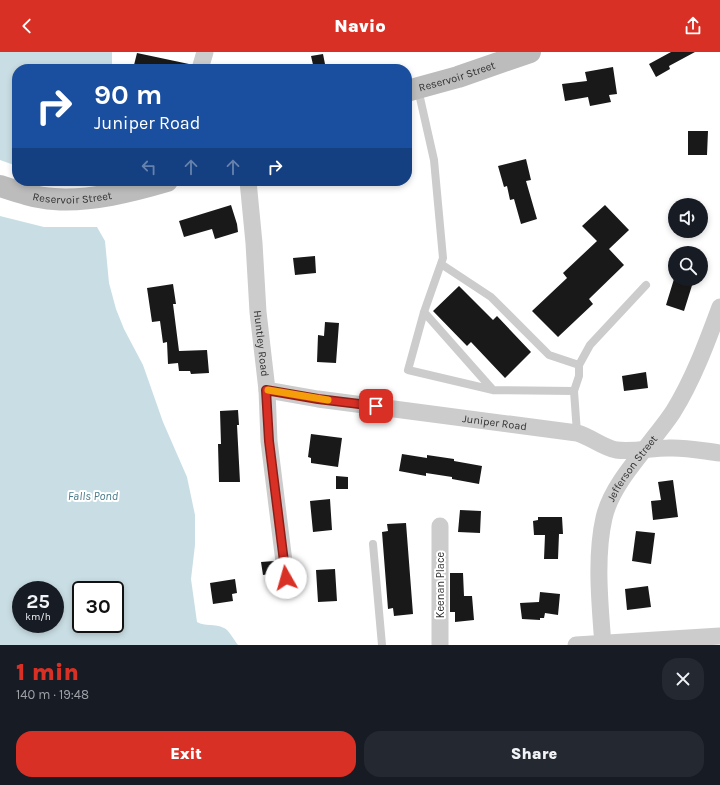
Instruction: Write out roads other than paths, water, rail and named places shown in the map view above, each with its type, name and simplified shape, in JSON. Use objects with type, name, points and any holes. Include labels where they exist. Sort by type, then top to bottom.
[{"type":"street","points":[[201,64],[205,52]]},
{"type":"street","name":"Reservoir Street","points":[[412,90],[458,77],[530,52]]},
{"type":"street","name":"Reservoir Street","points":[[0,186],[23,193],[54,199],[92,198],[151,186]]},
{"type":"street","name":"Huntley Road","points":[[248,186],[269,441],[286,578]]},
{"type":"street","name":"Jefferson Street","points":[[603,644],[599,553],[604,517],[616,488],[674,410],[704,348],[720,307]]},
{"type":"street","name":"Juniper Road","points":[[266,390],[318,399],[577,433],[606,447],[629,451],[671,448],[720,453]]},
{"type":"street","name":"Keenan Place","points":[[440,526],[440,645]]},
{"type":"street","points":[[576,645],[720,636]]},
{"type":"lane","points":[[412,90],[434,160],[443,258],[424,312],[408,370],[493,390],[574,391]]},
{"type":"lane","points":[[441,264],[491,297],[549,356],[579,365]]},
{"type":"lane","points":[[577,433],[574,391],[579,376],[579,365],[590,345],[646,285]]},
{"type":"lane","points":[[424,312],[493,390]]},
{"type":"lane","points":[[373,544],[382,645]]},
{"type":"water","points":[[0,52],[112,52],[112,64],[12,64],[12,164],[0,160]]},
{"type":"water","name":"Falls Pond","points":[[0,216],[44,227],[97,227],[105,241],[109,283],[116,309],[124,329],[143,365],[163,422],[187,477],[195,515],[195,545],[191,579],[197,622],[226,629],[238,645],[0,645]]}]
